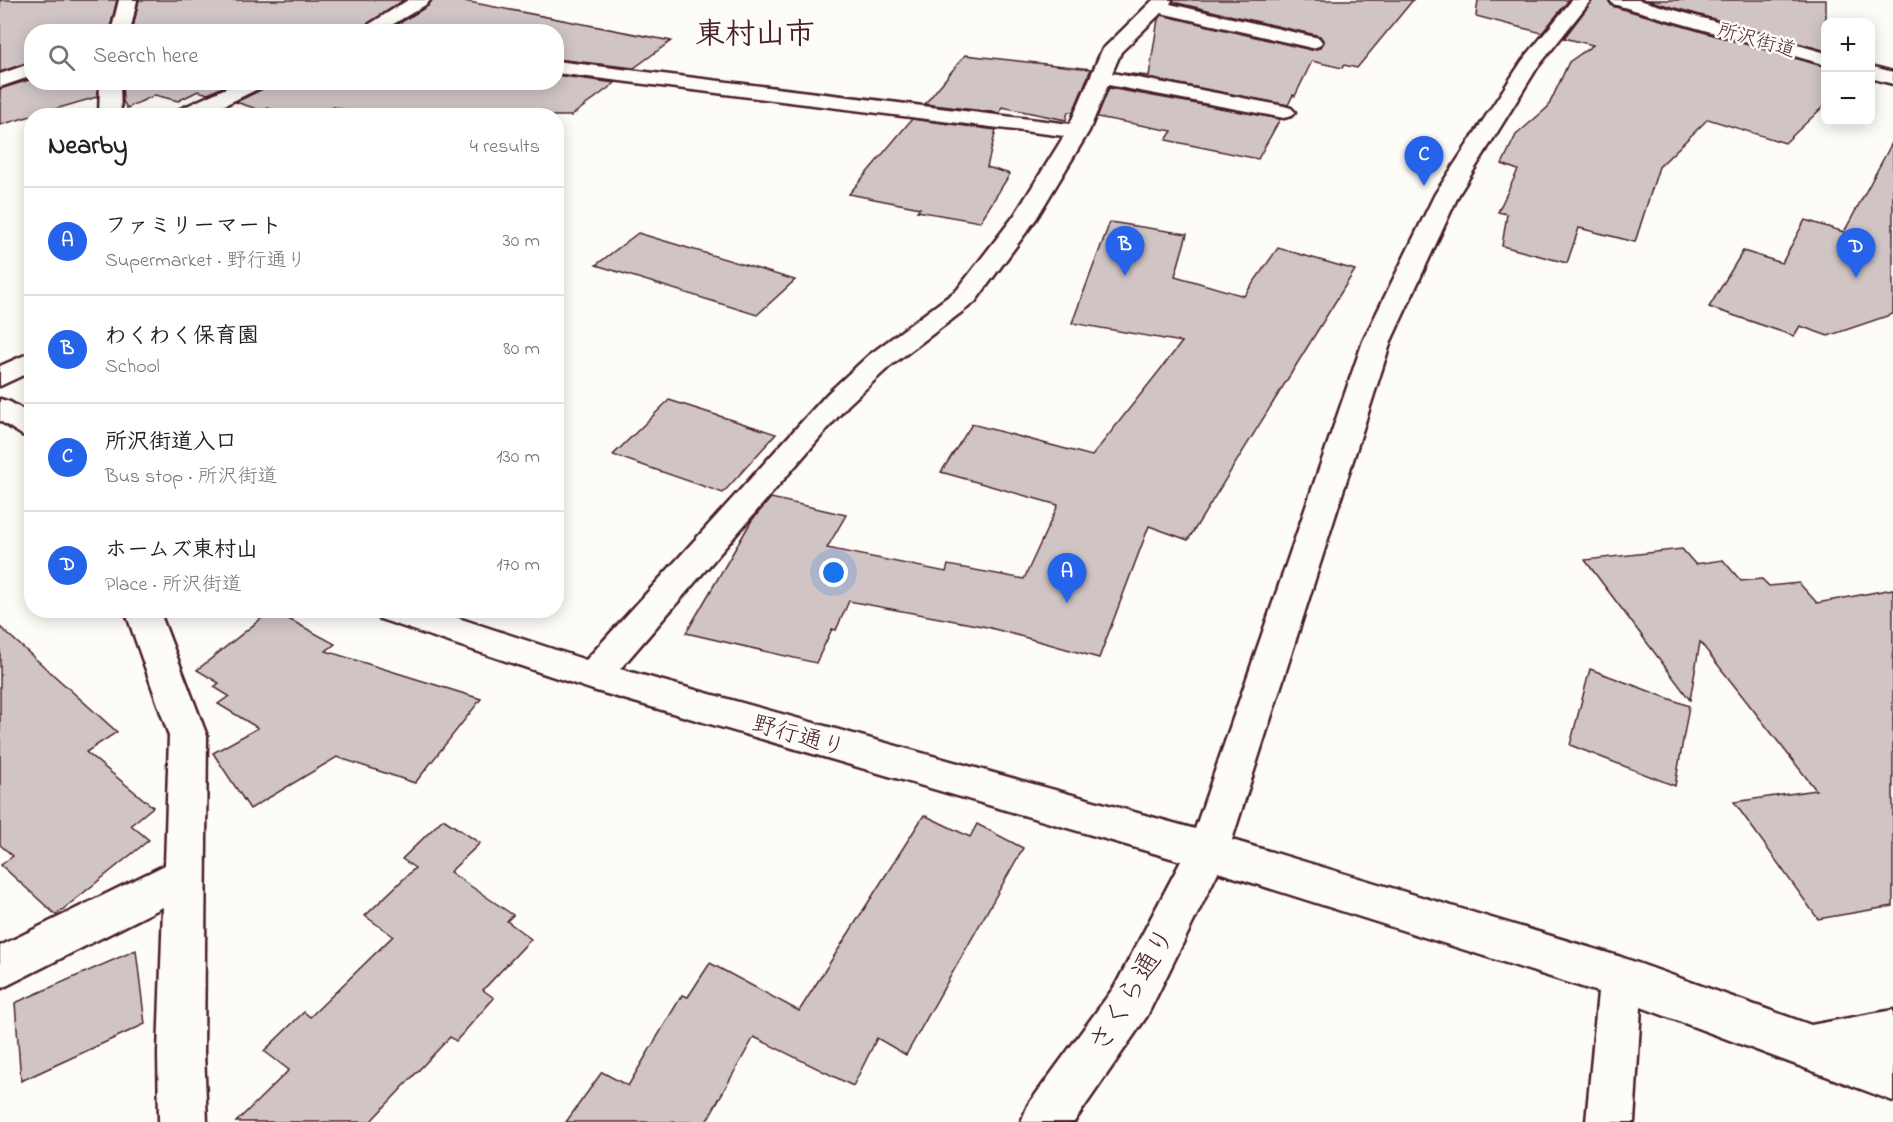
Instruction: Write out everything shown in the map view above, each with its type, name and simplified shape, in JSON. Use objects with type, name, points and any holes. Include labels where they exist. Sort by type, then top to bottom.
[{"type":"street","points":[[122,24],[128,0]]},
{"type":"street","points":[[379,24],[421,0]]},
{"type":"street","name":"さくら通り","points":[[1045,1122],[1131,1001],[1208,851],[1377,341],[1447,194],[1529,64],[1582,0]]},
{"type":"street","name":"所沢街道","points":[[1618,0],[1647,4],[1821,57]]},
{"type":"street","points":[[592,676],[838,399],[879,361],[966,296],[1024,219],[1078,131],[1112,51],[1159,3],[1312,42]]},
{"type":"street","points":[[564,68],[1078,131]]},
{"type":"street","points":[[0,81],[24,72]]},
{"type":"street","points":[[1875,73],[1893,78]]},
{"type":"street","points":[[1100,77],[1284,112]]},
{"type":"street","points":[[110,90],[110,108]]},
{"type":"street","points":[[201,108],[240,90]]},
{"type":"street","points":[[0,377],[24,364]]},
{"type":"street","points":[[0,408],[24,423]]},
{"type":"street","points":[[145,618],[188,736],[181,1053],[183,1122]]},
{"type":"street","name":"野行通り","points":[[416,618],[592,676],[1208,851],[1621,978],[1893,1078]]},
{"type":"street","points":[[0,968],[184,876]]},
{"type":"street","points":[[1610,1122],[1621,978]]},
{"type":"street","points":[[1809,1048],[1893,1032]]},
{"type":"building","points":[[0,0],[117,0],[111,24],[24,24],[24,64],[0,72]]},
{"type":"building","points":[[139,0],[404,0],[367,24],[134,24]]},
{"type":"building","points":[[432,0],[459,0],[671,41],[634,68],[564,60],[564,24],[398,24],[428,6]]},
{"type":"building","points":[[1174,0],[1413,0],[1357,68],[1344,65],[1342,68],[1312,61],[1295,96],[1293,95],[1288,105],[1122,73],[1149,76],[1158,19],[1162,15],[1311,50],[1320,48],[1324,42],[1320,36],[1173,2]]},
{"type":"building","points":[[1478,0],[1569,0],[1542,33],[1476,16]]},
{"type":"building","points":[[1593,0],[1608,0],[1612,6],[1821,66],[1821,109],[1785,143],[1708,119],[1659,167],[1635,242],[1579,228],[1567,263],[1502,246],[1507,214],[1498,212],[1518,170],[1502,164],[1516,135],[1548,107],[1569,62],[1593,45],[1564,38]]},
{"type":"building","points":[[1647,0],[1826,0],[1826,18],[1821,18],[1821,50]]},
{"type":"building","points":[[965,55],[1091,69],[1073,112],[1068,112],[1066,120],[1002,107],[1000,113],[925,104]]},
{"type":"building","points":[[564,76],[615,83],[571,116],[564,116],[564,108],[254,108],[236,102],[261,90],[564,90]]},
{"type":"building","points":[[24,82],[24,90],[97,90],[97,97],[59,108],[24,108],[24,118],[0,125],[0,89]]},
{"type":"building","points":[[1109,88],[1280,119],[1258,159],[1166,140],[1172,131],[1097,117]]},
{"type":"building","points":[[122,90],[216,90],[208,94],[198,91],[178,101],[155,95],[127,108],[123,101]]},
{"type":"building","points":[[912,119],[996,130],[987,167],[1010,174],[980,222],[917,211],[920,208],[849,194]]},
{"type":"building","points":[[1893,141],[1893,314],[1828,336],[1800,326],[1794,336],[1709,307],[1743,251],[1782,263],[1805,220],[1844,232]]},
{"type":"building","points":[[1110,222],[1187,234],[1175,276],[1244,296],[1278,248],[1355,270],[1188,540],[1149,526],[1099,658],[987,627],[849,601],[836,630],[832,629],[816,663],[686,633],[752,520],[771,498],[846,515],[827,548],[946,572],[948,565],[1024,579],[1058,505],[941,472],[972,424],[1092,456],[1182,342],[1072,323]]},
{"type":"building","points":[[638,233],[795,280],[757,315],[596,265]]},
{"type":"building","points":[[669,400],[776,434],[723,493],[613,455]]},
{"type":"building","points":[[1682,549],[1695,564],[1723,560],[1741,581],[1762,579],[1769,586],[1799,583],[1817,603],[1893,589],[1893,906],[1818,919],[1734,802],[1816,790],[1700,642],[1690,700],[1585,560]]},
{"type":"building","points":[[262,618],[287,618],[335,644],[326,651],[481,699],[415,783],[337,757],[250,809],[213,753],[258,728],[218,704],[229,696],[214,687],[219,683],[197,670]]},
{"type":"building","points":[[0,627],[117,732],[86,752],[153,807],[131,825],[149,840],[56,915],[1,865],[13,856],[0,845]]},
{"type":"building","points":[[1590,669],[1689,706],[1675,786],[1570,745]]},
{"type":"building","points":[[924,815],[970,837],[977,824],[1023,848],[906,1055],[877,1038],[853,1086],[754,1037],[706,1122],[566,1122],[602,1072],[628,1086],[682,995],[688,997],[710,963],[799,1011]]},
{"type":"building","points":[[443,819],[480,843],[450,872],[513,915],[507,921],[531,939],[483,990],[494,998],[456,1041],[450,1037],[370,1122],[236,1122],[289,1070],[264,1051],[304,1012],[310,1017],[393,936],[365,916],[415,868],[402,859]]},
{"type":"building","points":[[136,950],[145,1024],[21,1081],[15,1003]]},
{"type":"place","name":"所沢街道入口","points":[[1424,186]]},
{"type":"place","name":"わくわく保育園","points":[[1125,276]]},
{"type":"place","name":"ホームズ東村山","points":[[1856,278]]},
{"type":"place","name":"ファミリーマート","points":[[1067,603]]},
{"type":"district","name":"東村山市","points":[[755,33]]}]
